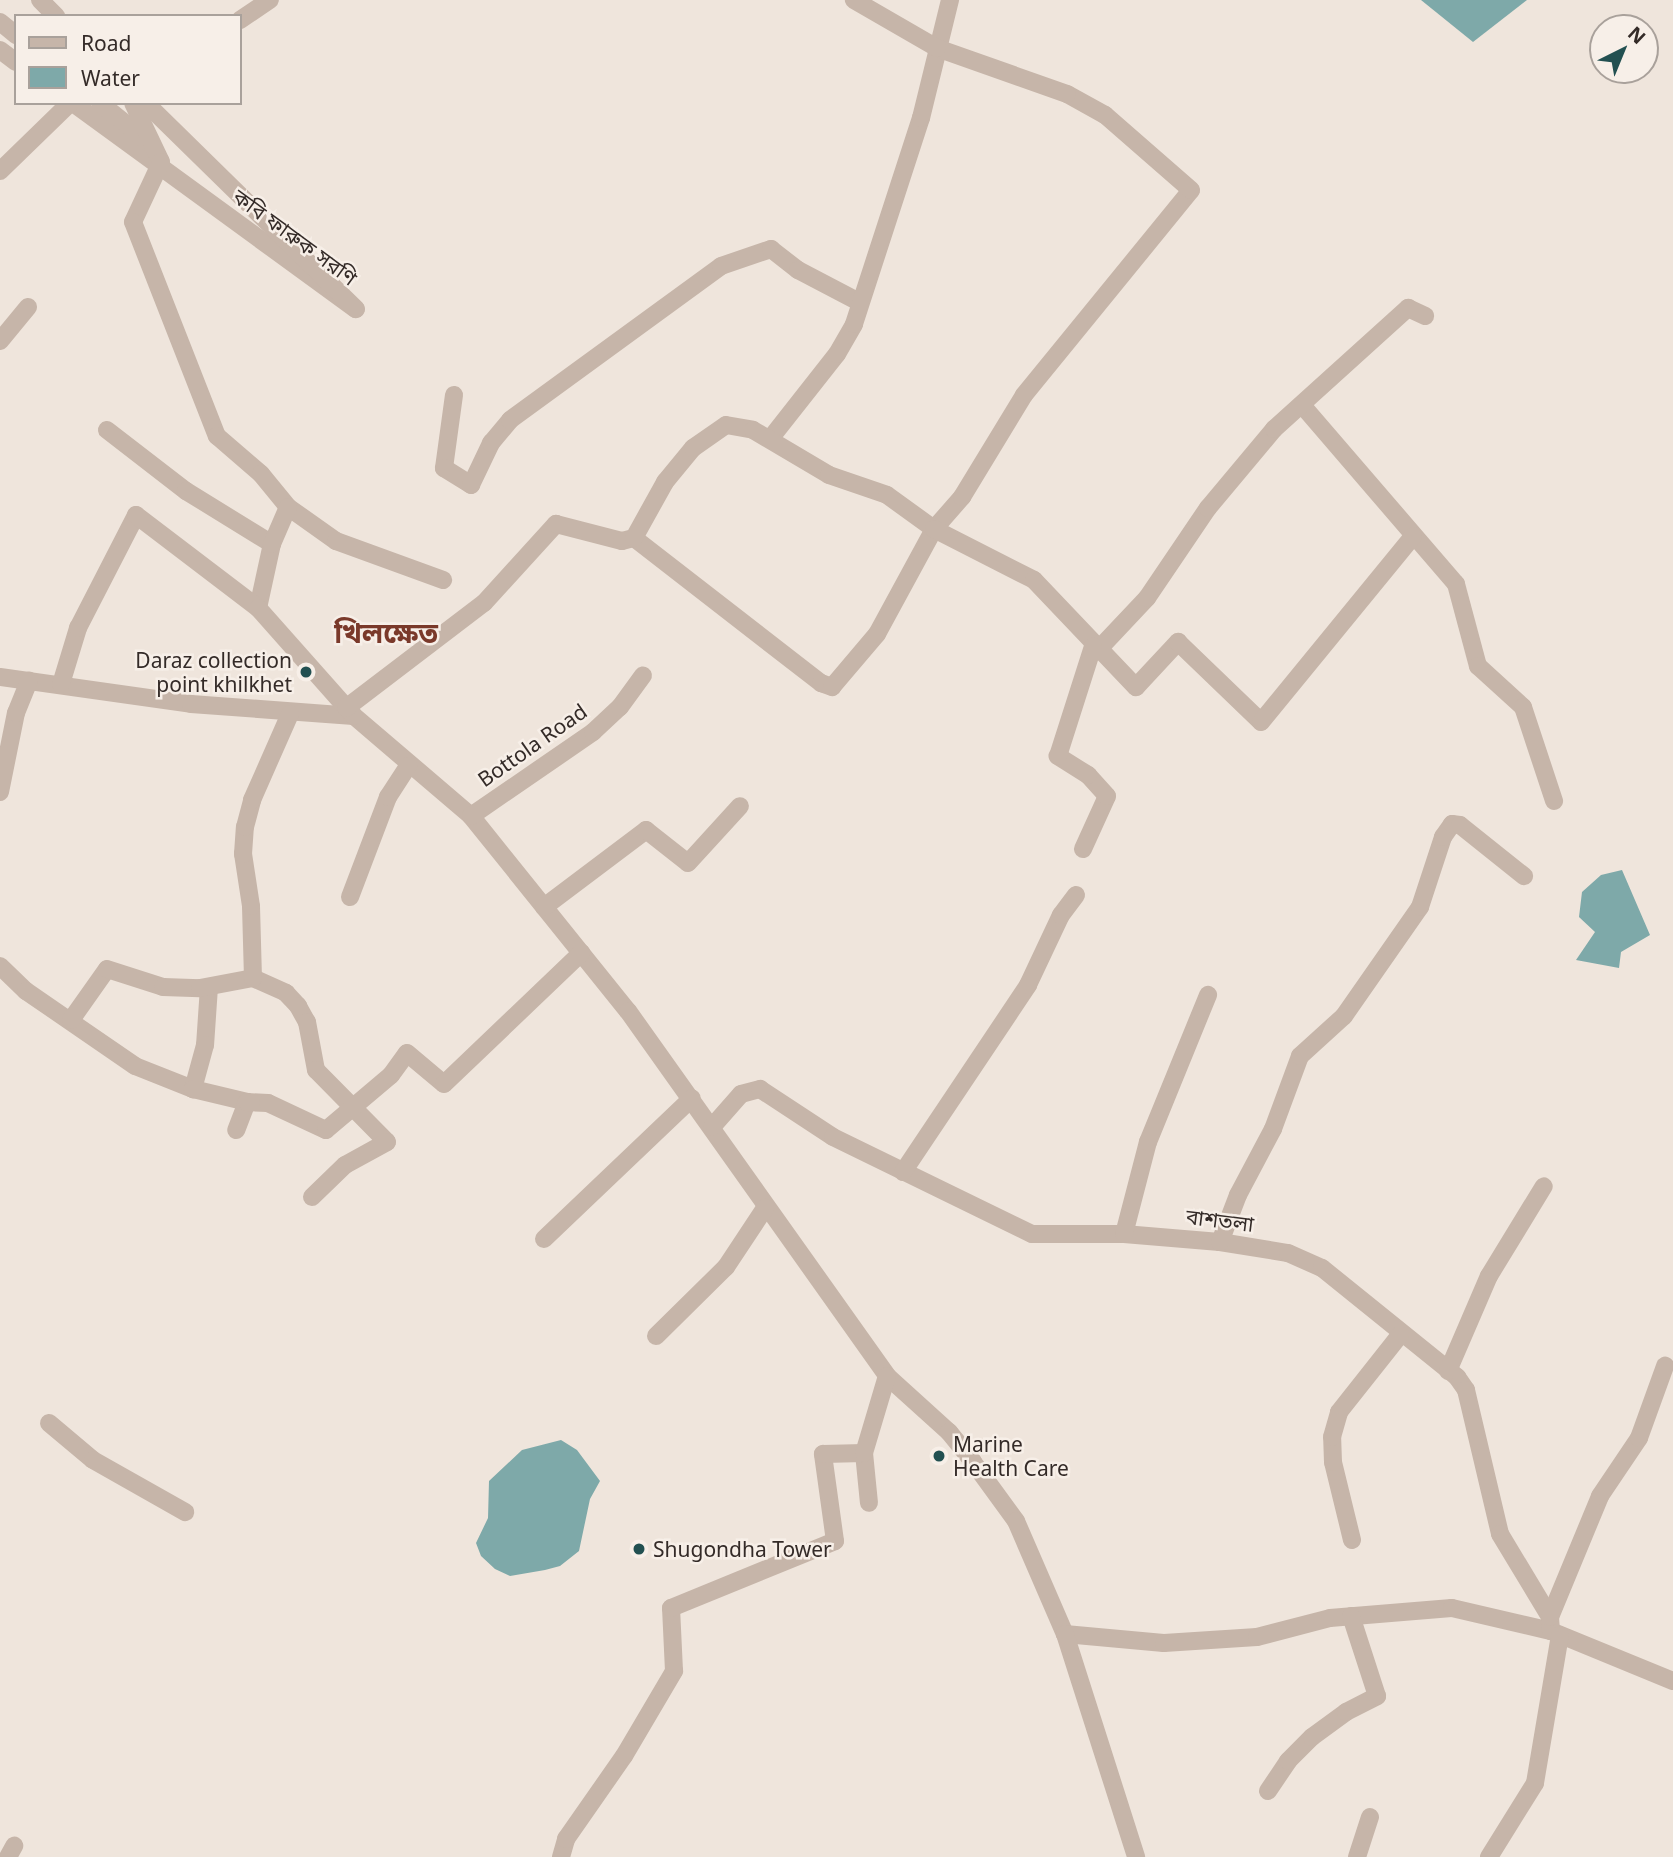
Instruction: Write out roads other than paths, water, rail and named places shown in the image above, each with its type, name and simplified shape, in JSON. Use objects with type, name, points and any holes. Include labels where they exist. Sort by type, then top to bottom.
[{"type":"street","points":[[40,0],[55,14]]},
{"type":"street","points":[[242,19],[271,0]]},
{"type":"street","points":[[634,538],[821,683],[832,687],[877,634],[934,529],[962,497],[1024,395],[1060,346],[1191,190],[1105,114],[1067,94],[937,48],[854,0]]},
{"type":"street","points":[[770,439],[838,354],[859,302],[921,118],[950,0]]},
{"type":"street","points":[[0,22],[14,33]]},
{"type":"street","points":[[0,171],[70,105]]},
{"type":"street","name":"কবি ফারুক সরণি","points":[[75,105],[356,309]]},
{"type":"street","points":[[102,105],[356,309]]},
{"type":"street","points":[[134,105],[161,162],[133,222],[217,436],[261,474],[288,507],[336,541],[443,580]]},
{"type":"street","name":"কবি ফারুক সরণি","points":[[148,105],[356,309]]},
{"type":"street","points":[[454,395],[444,468],[471,485],[491,443],[510,420],[722,265],[771,249],[798,270],[859,302]]},
{"type":"street","points":[[0,341],[28,307]]},
{"type":"street","points":[[1083,849],[1107,796],[1088,775],[1058,756],[1095,648],[1147,598],[1208,508],[1274,429],[1408,308],[1425,316]]},
{"type":"street","points":[[1302,405],[1457,584],[1478,666],[1523,707],[1554,802]]},
{"type":"street","points":[[0,677],[290,714],[350,712],[484,603],[556,524],[622,541],[634,538],[665,482],[693,448],[726,425],[740,426],[770,439],[829,475],[887,495],[934,529],[1034,580],[1095,648],[1136,687],[1178,642],[1261,722],[1413,536]]},
{"type":"street","points":[[107,430],[186,491],[272,544]]},
{"type":"street","points":[[258,608],[272,544],[288,507]]},
{"type":"street","points":[[61,684],[78,628],[136,515],[258,608],[350,712],[408,766],[471,816],[692,1098],[765,1208],[887,1376],[949,1432],[1016,1521],[1065,1634],[1136,1857]]},
{"type":"street","name":"Bottola Road","points":[[471,816],[593,732],[620,707],[643,675]]},
{"type":"street","points":[[0,792],[16,713],[29,680]]},
{"type":"street","points":[[253,978],[251,906],[243,854],[245,827],[252,800],[290,714]]},
{"type":"street","points":[[350,897],[388,797],[408,766]]},
{"type":"street","points":[[544,907],[646,830],[688,863],[740,806]]},
{"type":"street","points":[[1220,1242],[1238,1195],[1273,1129],[1300,1056],[1344,1016],[1420,907],[1443,837],[1452,824],[1460,825],[1524,876]]},
{"type":"street","points":[[903,1172],[1028,985],[1061,915],[1076,895]]},
{"type":"street","points":[[0,966],[26,991],[135,1066],[193,1089],[247,1102],[268,1103],[326,1130],[391,1075],[407,1053],[444,1084],[581,953]]},
{"type":"street","points":[[71,1020],[107,969],[163,987],[209,987],[253,978],[285,993],[298,1006],[307,1022],[316,1070],[387,1142],[345,1165],[312,1197]]},
{"type":"street","points":[[193,1089],[205,1045],[209,987]]},
{"type":"street","points":[[1124,1234],[1148,1142],[1208,995]]},
{"type":"street","name":"বাশতলা","points":[[712,1126],[741,1094],[760,1089],[833,1137],[1032,1234],[1124,1234],[1220,1242],[1288,1253],[1322,1268],[1400,1335],[1448,1371],[1466,1390],[1476,1419],[1485,1485],[1500,1534],[1553,1628]]},
{"type":"street","points":[[544,1239],[692,1098]]},
{"type":"street","points":[[236,1130],[247,1102]]},
{"type":"street","points":[[1448,1371],[1489,1276],[1544,1186]]},
{"type":"street","points":[[656,1336],[726,1267],[765,1208]]},
{"type":"street","points":[[1352,1539],[1333,1462],[1332,1437],[1339,1412],[1400,1335]]},
{"type":"street","points":[[1489,1857],[1535,1783],[1553,1628],[1600,1496],[1639,1438],[1665,1366]]},
{"type":"street","points":[[869,1503],[864,1453],[887,1376]]},
{"type":"street","points":[[49,1423],[93,1460],[185,1513]]},
{"type":"street","points":[[561,1857],[566,1839],[624,1756],[674,1671],[671,1608],[835,1541],[822,1454],[864,1453]]},
{"type":"street","points":[[1065,1634],[1164,1643],[1257,1637],[1351,1616],[1452,1608],[1553,1628],[1673,1681]]},
{"type":"street","points":[[1268,1791],[1288,1761],[1312,1737],[1346,1712],[1377,1696],[1351,1616]]},
{"type":"street","points":[[1357,1857],[1370,1817]]},
{"type":"water","points":[[1421,0],[1527,0],[1473,42]]},
{"type":"water","points":[[1622,870],[1650,935],[1621,952],[1619,968],[1576,960],[1595,932],[1579,917],[1582,892],[1601,875]]},
{"type":"water","points":[[561,1440],[577,1450],[600,1481],[590,1499],[579,1551],[560,1566],[510,1576],[495,1569],[481,1556],[476,1543],[488,1518],[489,1481],[522,1450]]},
{"type":"place","name":"Daraz collection point khilkhet","points":[[306,672]]},
{"type":"place","name":"Marine Health Care","points":[[939,1456]]},
{"type":"place","name":"Shugondha Tower","points":[[639,1549]]},
{"type":"district","name":"খিলক্ষেত","points":[[386,632]]}]
